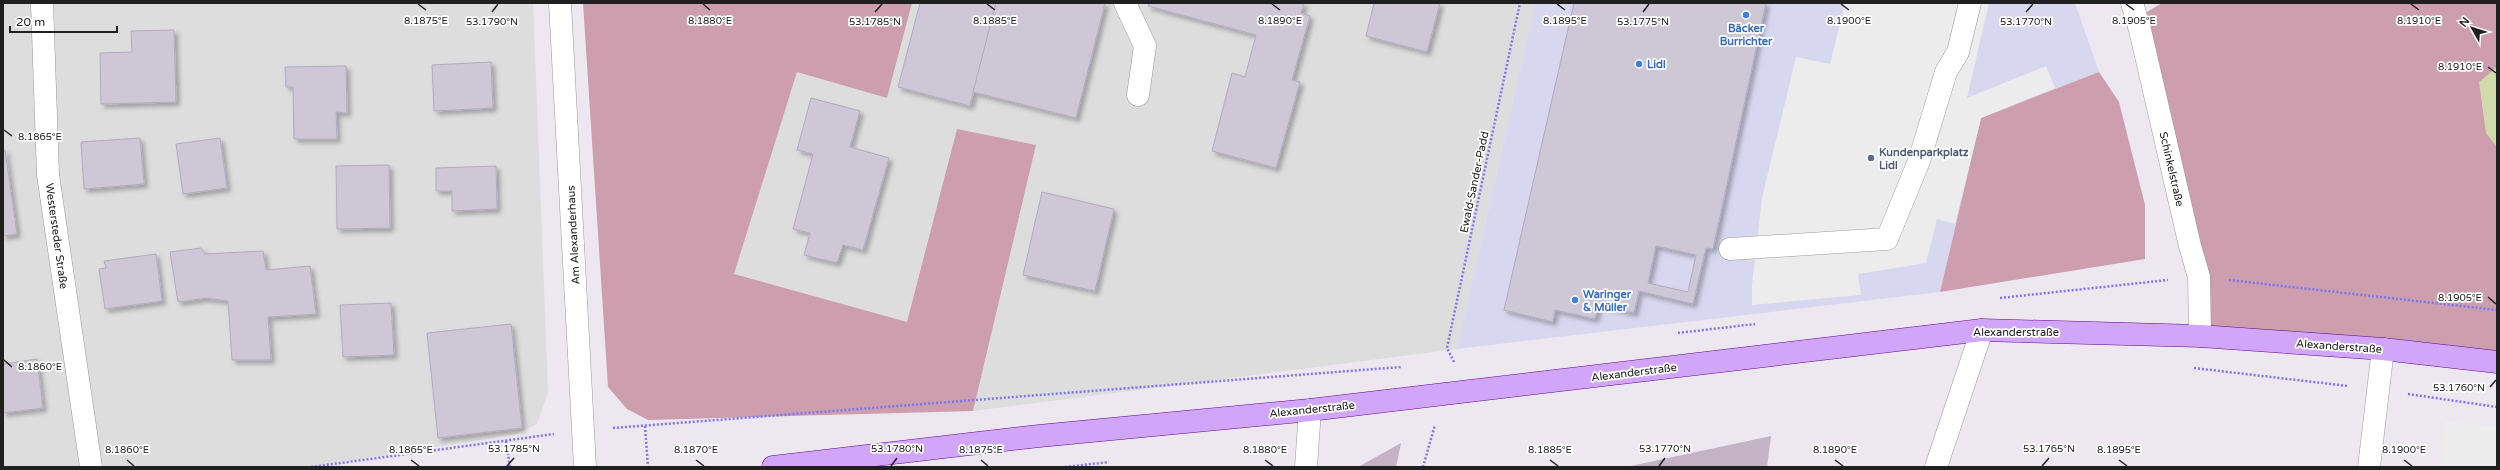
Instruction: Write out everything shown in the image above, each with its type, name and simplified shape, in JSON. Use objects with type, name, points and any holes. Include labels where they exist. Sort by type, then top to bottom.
[{"type":"main road","name":"Alexanderstraße","points":[[773,467],[1039,436],[1310,410],[1982,330],[2200,336],[2383,349],[2497,362]]},
{"type":"street","name":"Westersteder Straße","points":[[42,3],[48,175],[91,467]]},
{"type":"street","name":"Am Alexanderhaus","points":[[560,3],[585,467]]},
{"type":"street","points":[[1125,3],[1145,46],[1138,95]]},
{"type":"street","points":[[1730,249],[1887,239],[1919,161],[1946,72],[1958,52],[1970,3]]},
{"type":"street","name":"Schinkelstraße","points":[[2132,3],[2140,30],[2190,246],[2199,277],[2200,336]]},
{"type":"street","points":[[1936,467],[1982,330]]},
{"type":"street","points":[[2369,467],[2383,349]]},
{"type":"street","points":[[1306,467],[1310,410]]},
{"type":"path","name":"Ewald-Sander-Padd","points":[[1454,362],[1447,348],[1520,3]]},
{"type":"path","points":[[1995,299],[2199,277],[2497,310]]},
{"type":"path","points":[[1673,334],[1759,324]]},
{"type":"path","points":[[1446,363],[1462,362]]},
{"type":"path","points":[[311,467],[583,430],[1406,366]]},
{"type":"path","points":[[1423,467],[1436,421]]},
{"type":"path","points":[[645,426],[648,467]]},
{"type":"path","points":[[506,441],[510,467]]},
{"type":"shaded area","points":[[3,3],[533,3],[548,392],[537,424],[514,435],[309,467],[3,467]]},
{"type":"shaded area","points":[[583,3],[912,3],[887,98],[797,72],[734,274],[907,322],[957,129],[1036,145],[973,411],[648,420],[627,409],[608,387]]},
{"type":"shaded area","points":[[912,3],[1535,3],[1457,349],[973,411],[1036,145],[957,129],[908,323],[734,274],[797,72],[887,98]]},
{"type":"shaded area","points":[[1535,3],[2075,3],[2099,72],[1981,118],[1940,292],[1457,349]]},
{"type":"shaded area","name":"Kundenparkplatz Lidl","points":[[1845,3],[1989,3],[1967,98],[2046,66],[2055,88],[1981,118],[1955,224],[1937,219],[1926,263],[1858,274],[1861,295],[1752,305],[1752,284],[1762,198],[1796,57],[1830,64]]},
{"type":"shaded area","points":[[2162,3],[2497,3],[2497,361],[2200,336],[2137,18]]},
{"type":"shaded area","points":[[2497,67],[2497,147],[2486,133],[2479,82]]},
{"type":"shaded area","points":[[2099,72],[2119,102],[2145,205],[2145,259],[1940,292],[1981,118]]},
{"type":"shaded area","points":[[2445,421],[2497,427],[2497,467],[2440,467]]},
{"type":"shaded area","points":[[1771,436],[1767,467],[1626,467]]},
{"type":"shaded area","points":[[1401,443],[1396,467],[1358,467]]},
{"type":"building","points":[[920,3],[996,3],[970,106],[898,87]]},
{"type":"building","points":[[996,3],[1105,3],[1076,118],[973,92]]},
{"type":"building","points":[[1149,3],[1304,3],[1301,13],[1310,16],[1292,80],[1300,82],[1276,168],[1212,151],[1232,73],[1245,77],[1256,35],[1148,6]]},
{"type":"building","points":[[1374,3],[1440,3],[1427,52],[1366,36]]},
{"type":"building","points":[[1574,3],[1766,3],[1713,249],[1706,248],[1693,304],[1639,291],[1634,313],[1599,305],[1595,319],[1555,310],[1553,322],[1504,310]],"holes":[[[1656,246],[1696,255],[1688,292],[1648,283]]]},
{"type":"building","points":[[174,30],[176,102],[101,104],[100,53],[132,52],[131,31]]},
{"type":"building","points":[[491,62],[493,108],[434,111],[432,65]]},
{"type":"building","points":[[346,66],[347,113],[336,112],[337,139],[294,139],[293,87],[286,87],[285,67]]},
{"type":"building","points":[[811,98],[860,111],[850,147],[889,158],[863,250],[843,245],[837,263],[804,255],[810,233],[793,229],[813,154],[797,150]]},
{"type":"building","points":[[140,138],[144,184],[84,189],[81,142]]},
{"type":"building","points":[[220,138],[227,188],[183,194],[176,144]]},
{"type":"building","points":[[3,150],[5,150],[17,234],[3,236]]},
{"type":"building","points":[[389,165],[390,228],[337,229],[336,166]]},
{"type":"building","points":[[496,166],[497,209],[452,211],[452,191],[436,191],[436,168]]},
{"type":"building","points":[[1042,192],[1114,209],[1095,291],[1023,275]]},
{"type":"building","points":[[201,248],[205,254],[263,251],[266,270],[310,266],[316,314],[268,317],[271,360],[232,360],[228,301],[206,298],[178,302],[170,252]]},
{"type":"building","points":[[156,254],[162,301],[105,309],[99,269],[106,268],[104,261]]},
{"type":"building","points":[[391,303],[394,355],[343,357],[340,305]]},
{"type":"building","points":[[511,324],[522,428],[438,438],[427,333]]},
{"type":"building","points":[[37,359],[43,408],[3,413],[3,364]]},
{"type":"place","name":"Bäcker Burrichter","points":[[1746,15]]},
{"type":"place","name":"Lidl","points":[[1639,64]]},
{"type":"place","name":"Kundenparkplatz Lidl","points":[[1871,158]]},
{"type":"place","name":"Waringer & Müller","points":[[1575,300]]}]
